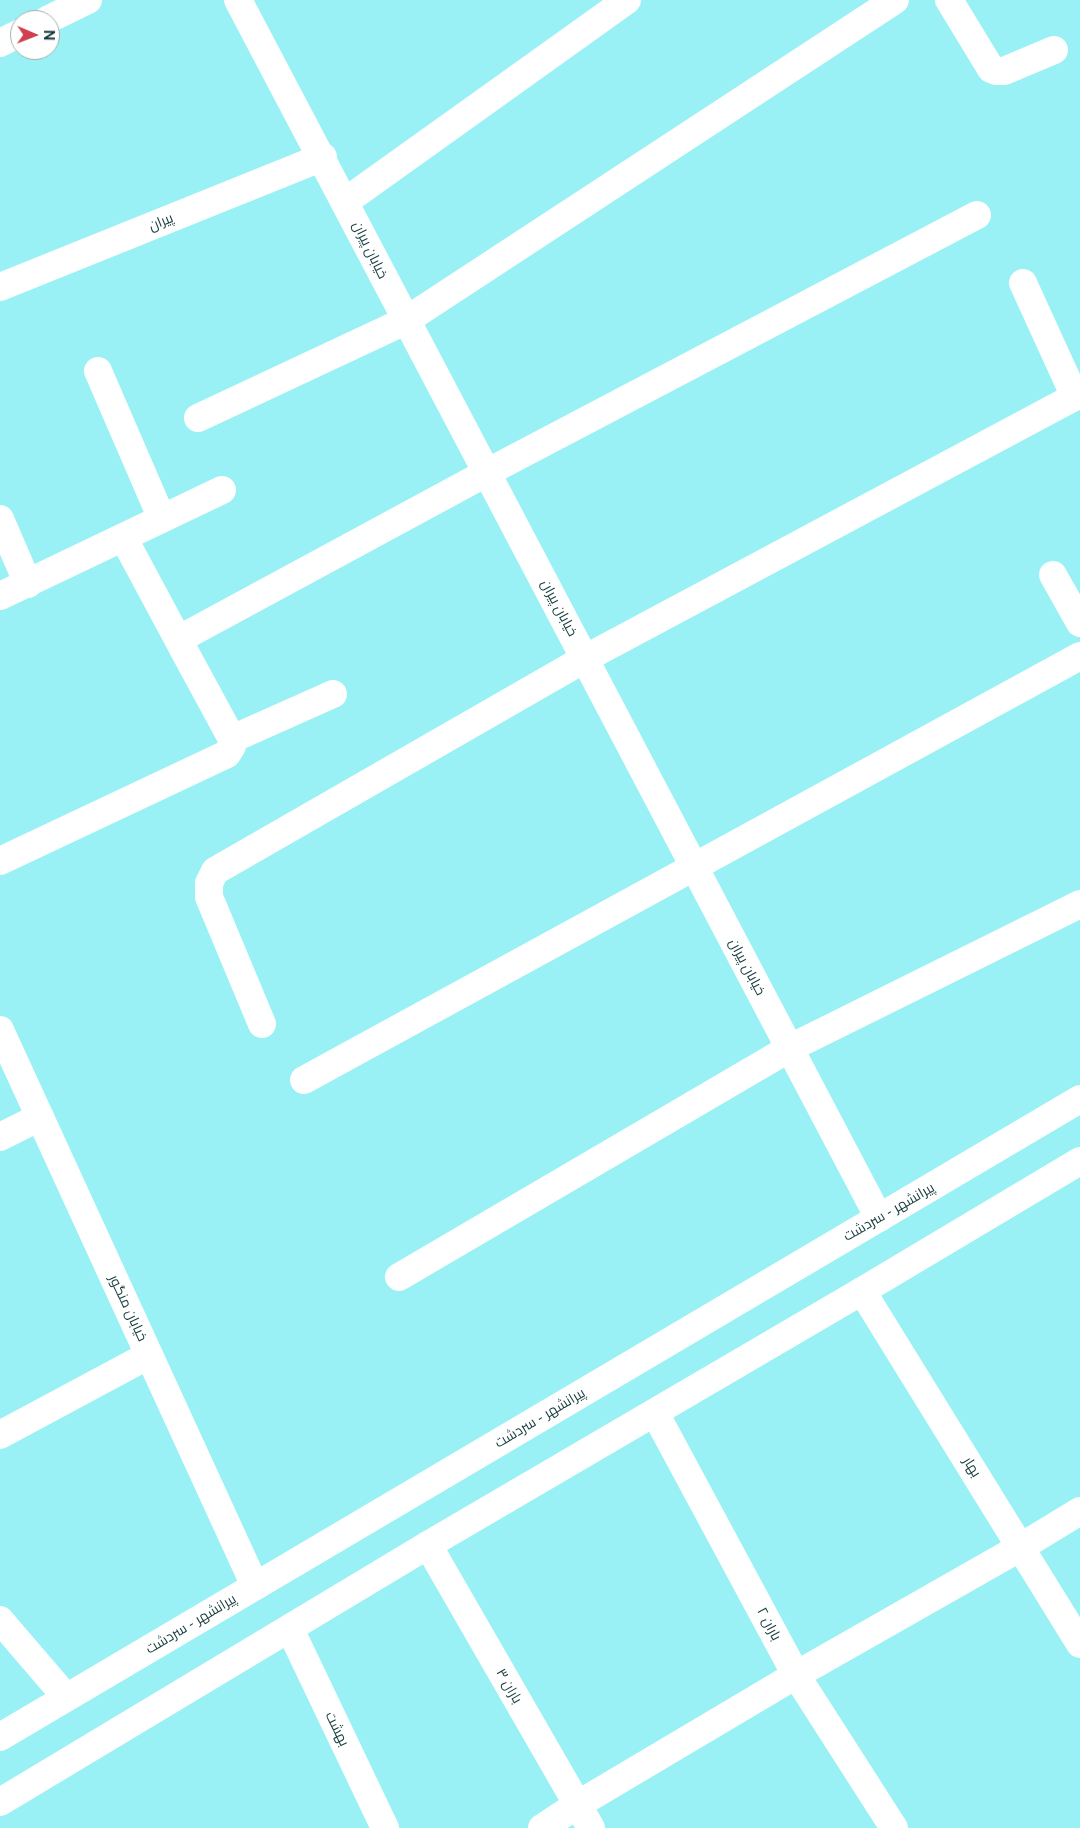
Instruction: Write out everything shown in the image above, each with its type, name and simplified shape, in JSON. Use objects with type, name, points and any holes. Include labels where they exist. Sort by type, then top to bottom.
[{"type":"street","points":[[60,14],[88,0]]},
{"type":"street","name":"خیابان پیران","points":[[238,0],[346,201],[405,321],[488,472],[879,1218]]},
{"type":"street","points":[[346,201],[627,0]]},
{"type":"street","points":[[198,418],[405,321],[895,0]]},
{"type":"street","points":[[949,0],[991,68],[996,71],[1004,71],[1054,50]]},
{"type":"street","name":"پیران","points":[[0,287],[322,157]]},
{"type":"street","points":[[181,645],[183,637],[488,472],[977,215]]},
{"type":"street","points":[[262,1024],[209,897],[209,883],[215,871],[586,658],[1077,395],[1022,282]]},
{"type":"street","points":[[98,371],[162,519]]},
{"type":"street","points":[[0,596],[222,490]]},
{"type":"street","points":[[0,518],[28,584]]},
{"type":"street","points":[[0,860],[227,754],[232,746],[232,739],[123,537]]},
{"type":"street","points":[[1052,575],[1080,623]]},
{"type":"street","points":[[304,1080],[1080,656]]},
{"type":"street","points":[[232,739],[333,694]]},
{"type":"street","points":[[399,1277],[790,1048],[1080,904]]},
{"type":"street","name":"خیابان منگور","points":[[0,1030],[255,1586]]},
{"type":"street","name":"پیرانشهر - سردشت","points":[[0,1737],[1080,1099]]},
{"type":"street","points":[[0,1137],[40,1117]]},
{"type":"street","points":[[0,1802],[290,1629],[428,1544],[655,1413],[1080,1160]]},
{"type":"street","name":"بهار","points":[[862,1291],[1080,1644]]},
{"type":"street","points":[[0,1435],[149,1355]]},
{"type":"street","name":"باران ۲","points":[[655,1413],[796,1674],[894,1828]]},
{"type":"street","points":[[542,1828],[577,1805],[796,1674],[1021,1547],[1080,1511]]},
{"type":"street","name":"باران ۳","points":[[428,1544],[591,1828]]},
{"type":"street","points":[[0,1620],[66,1698]]},
{"type":"street","name":"بهشت","points":[[290,1629],[385,1828]]}]
